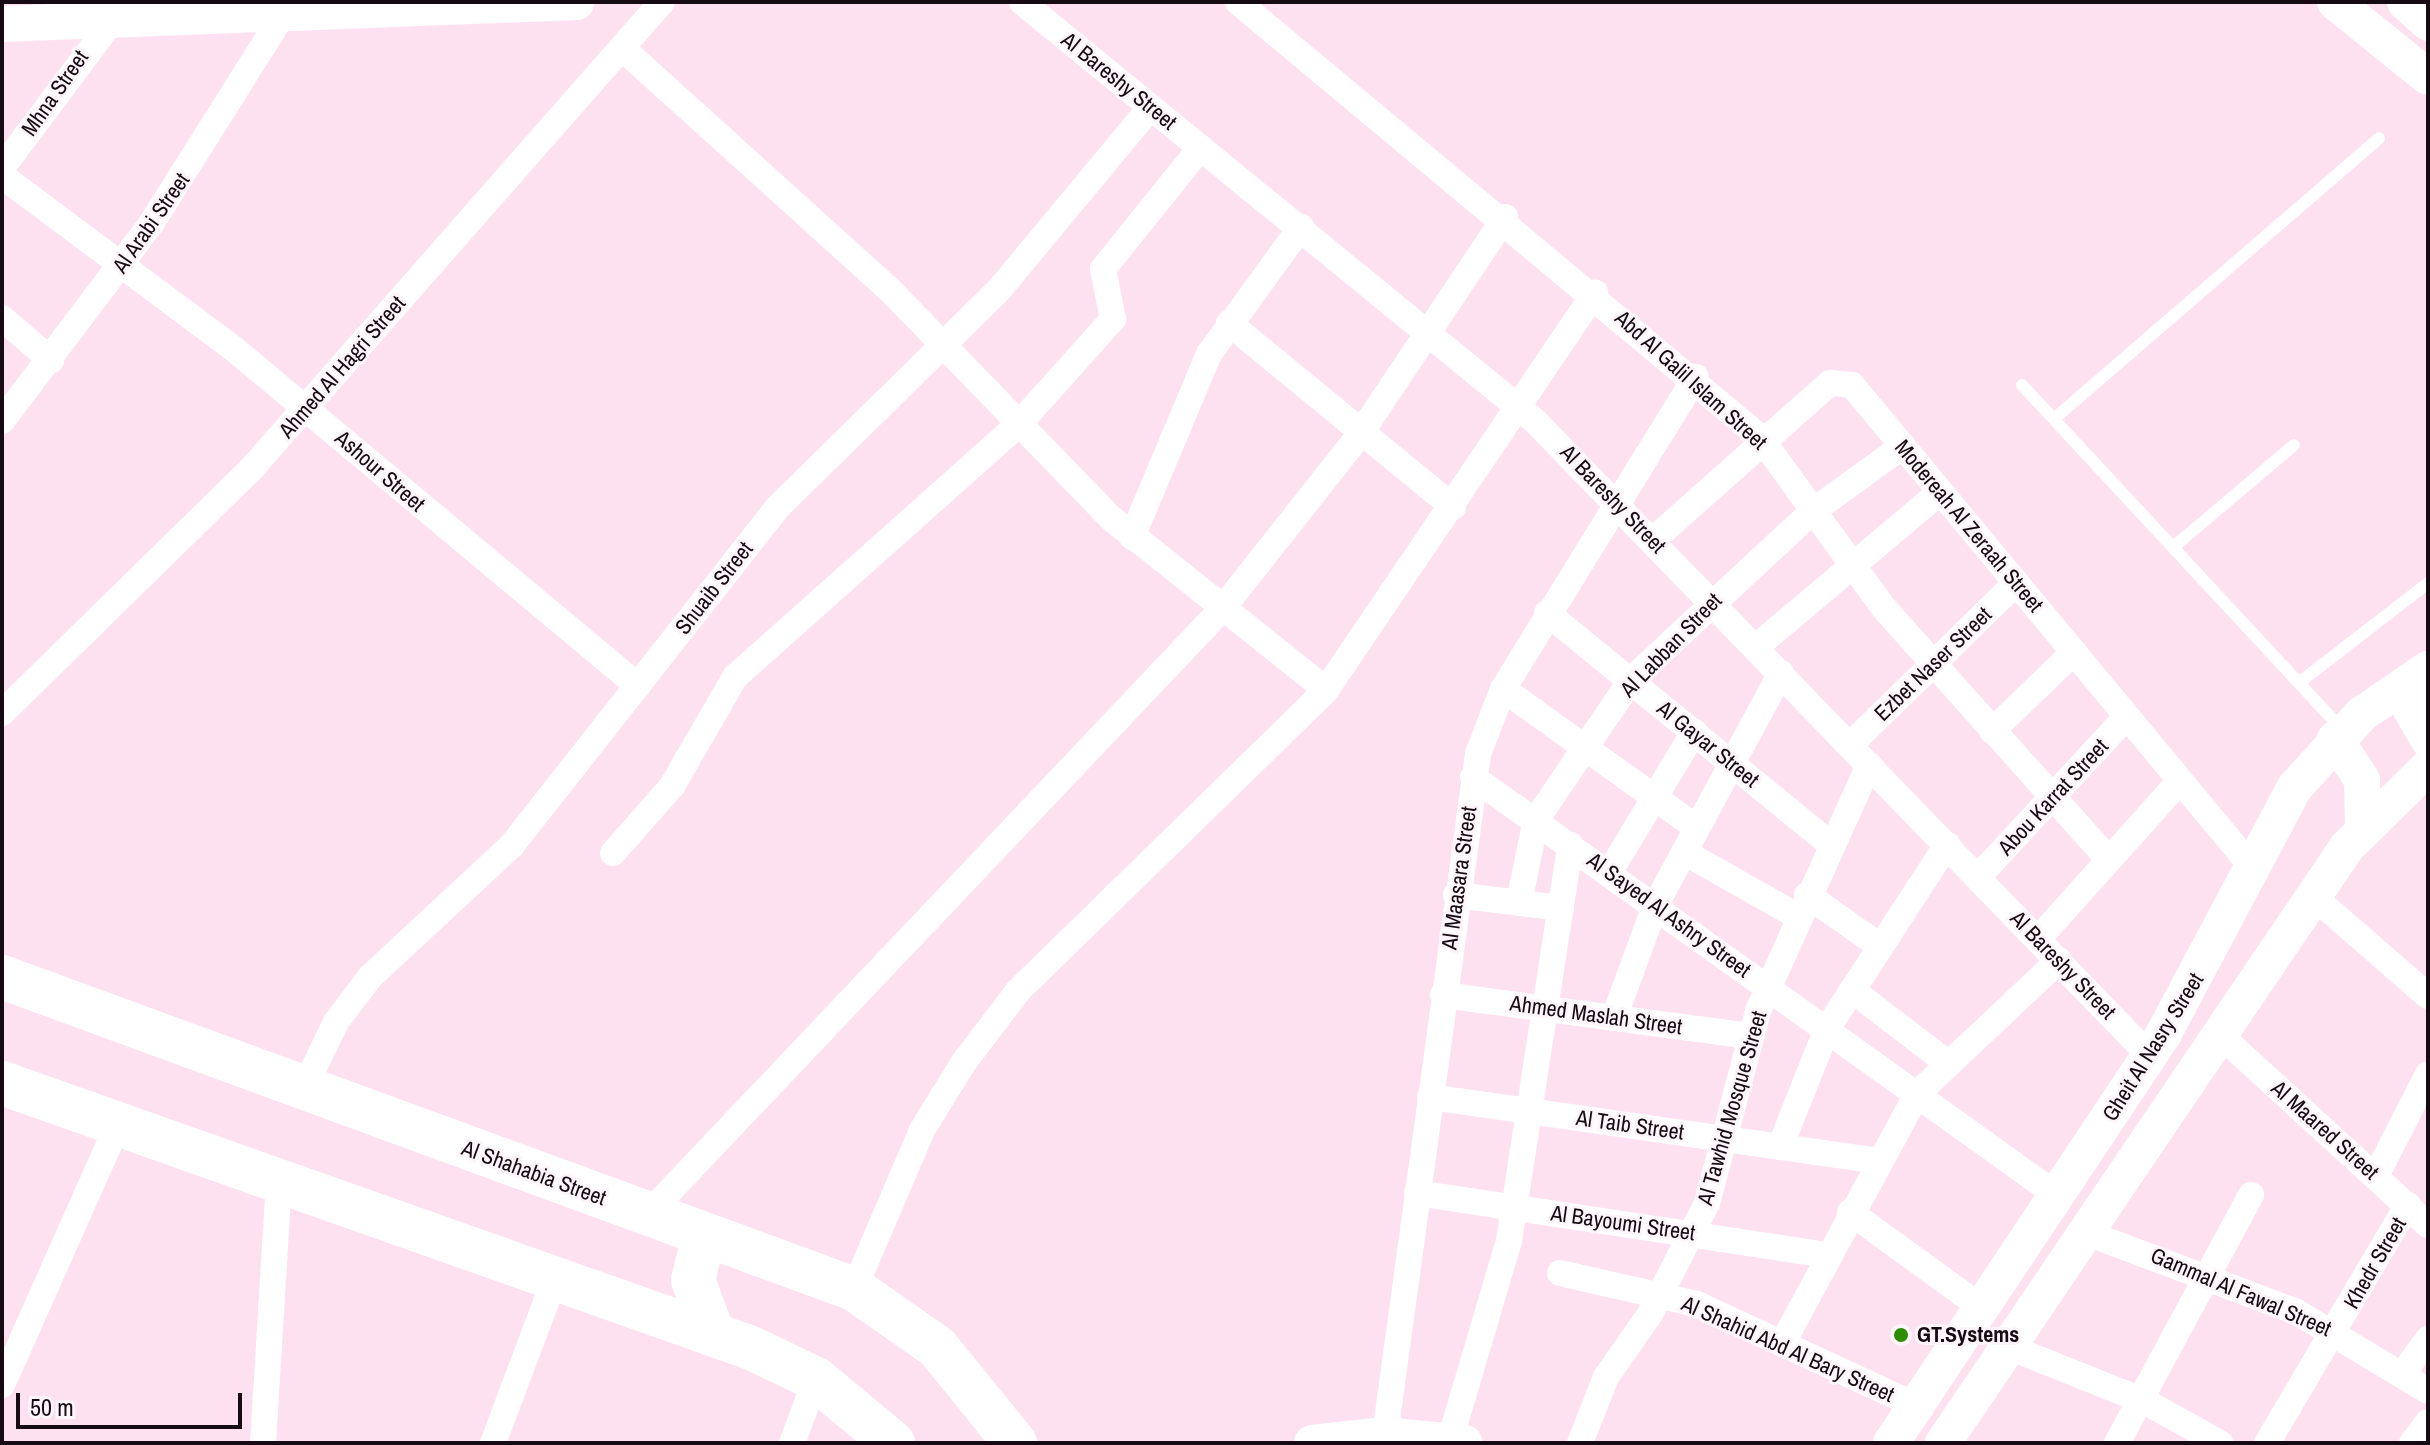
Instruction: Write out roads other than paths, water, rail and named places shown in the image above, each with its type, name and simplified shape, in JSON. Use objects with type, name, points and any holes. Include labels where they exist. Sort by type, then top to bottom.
[{"type":"highway","name":"Al Shahabia Street","points":[[2,977],[854,1289],[925,1335],[1004,1428]]},
{"type":"highway","points":[[2,1083],[117,1127],[713,1334],[816,1379],[893,1443]]},
{"type":"highway","points":[[704,1236],[693,1280],[713,1334]]},
{"type":"main road","points":[[2,24],[70,12],[112,21],[577,2]]},
{"type":"main road","points":[[2335,2],[2428,77]]},
{"type":"main road","points":[[2405,2],[2428,23]]},
{"type":"main road","points":[[2425,671],[2410,708],[2428,739]]},
{"type":"main road","name":"Gheit Al Nasry Street","points":[[1891,1443],[1921,1408],[2150,1056],[2295,787],[2340,735],[2425,671]]},
{"type":"main road","points":[[2340,735],[2362,780],[2363,828]]},
{"type":"main road","points":[[1943,1443],[2363,828],[2424,782]]},
{"type":"main road","points":[[1004,1428],[1032,1443]]},
{"type":"main road","points":[[1312,1443],[1385,1435],[1458,1441]]},
{"type":"street","name":"Ahmed Al Hagri Street","points":[[2,713],[307,409],[662,2]]},
{"type":"street","name":"Al Bareshy Street","points":[[1022,2],[1427,327],[1518,405],[1653,540],[2150,1056]]},
{"type":"street","name":"Abd Al Galil Islam Street","points":[[1238,2],[1505,217],[1696,377],[1760,437],[1851,567],[1933,665],[2109,860]]},
{"type":"street","name":"Al Arabi Street","points":[[2,421],[124,264],[283,14]]},
{"type":"street","name":"Mhna Street","points":[[2,168],[112,21]]},
{"type":"street","points":[[622,48],[944,346],[1017,426],[1132,537],[1326,690]]},
{"type":"street","name":"Shuaib Street","points":[[304,1088],[358,991],[512,845],[798,485],[944,346],[1151,107]]},
{"type":"street","points":[[613,853],[672,786],[735,677],[1017,426],[1113,319],[1103,269],[1201,147]]},
{"type":"street","name":"Ashour Street","points":[[2,176],[124,264],[307,409],[530,604],[638,686]]},
{"type":"street","points":[[647,1215],[1222,609],[1360,434],[1427,327],[1505,217]]},
{"type":"street","points":[[1132,537],[1189,395],[1229,323],[1301,227]]},
{"type":"street","points":[[854,1289],[922,1130],[1009,1003],[1326,690],[1453,507],[1595,293]]},
{"type":"street","points":[[2,318],[51,360]]},
{"type":"street","points":[[1229,323],[1360,434],[1453,507]]},
{"type":"street","name":"Al Maasara Street","points":[[1385,1435],[1473,777],[1503,689],[1615,502],[1696,377]]},
{"type":"street","name":"Modereah Al Zeraah Street","points":[[1653,540],[1760,437],[1841,381],[1903,446],[2252,867]]},
{"type":"street","name":"Al Labban Street","points":[[1519,902],[1536,820],[1631,680],[1711,600],[1813,511],[1903,446]]},
{"type":"street","points":[[1756,647],[1940,492]]},
{"type":"street","name":"Ezbet Naser Street","points":[[1850,745],[2016,583]]},
{"type":"street","name":"Al Gayar Street","points":[[1547,613],[1831,845]]},
{"type":"street","points":[[1992,731],[2074,652]]},
{"type":"street","points":[[1614,1018],[1655,906],[1781,673]]},
{"type":"street","points":[[1503,689],[1697,828]]},
{"type":"street","name":"Abou Karrat Street","points":[[1978,877],[2127,716]]},
{"type":"street","points":[[1609,873],[1694,732]]},
{"type":"street","name":"Al Tawhid Mosque Street","points":[[1580,1443],[1606,1377],[1663,1293],[1694,1234],[1728,1139],[1750,1036],[1767,986],[1869,765]]},
{"type":"street","name":"Al Sayed Al Ashry Street","points":[[1473,777],[2058,1196]]},
{"type":"street","points":[[2038,939],[2180,781]]},
{"type":"street","points":[[1458,1441],[1492,1316],[1514,1207],[1570,845]]},
{"type":"street","points":[[1780,1147],[1827,1029],[1947,845]]},
{"type":"street","points":[[1684,852],[1802,905],[1881,947]]},
{"type":"street","points":[[1456,895],[1561,908]]},
{"type":"street","points":[[2314,897],[2428,996]]},
{"type":"street","points":[[1782,1344],[1877,1161],[1917,1094],[1945,1061],[2059,960]]},
{"type":"street","points":[[1852,990],[1945,1061]]},
{"type":"street","name":"Ahmed Maslah Street","points":[[1443,995],[1750,1036]]},
{"type":"street","name":"Al Maared Street","points":[[2221,1036],[2428,1225]]},
{"type":"street","points":[[2376,1176],[2428,1074]]},
{"type":"street","name":"Al Taib Street","points":[[1430,1097],[1877,1161]]},
{"type":"street","points":[[2,1385],[117,1127]]},
{"type":"street","points":[[263,1443],[279,1184]]},
{"type":"street","name":"Al Bayoumi Street","points":[[1417,1193],[1829,1255]]},
{"type":"street","points":[[2117,1443],[2144,1401],[2251,1195]]},
{"type":"street","name":"Khedr Street","points":[[2267,1443],[2408,1205]]},
{"type":"street","points":[[1850,1212],[1985,1310]]},
{"type":"street","name":"Gammal Al Fawal Street","points":[[2087,1233],[2212,1275],[2335,1331],[2404,1372],[2428,1391]]},
{"type":"street","name":"Al Shahid Abd Al Bary Street","points":[[1560,1273],[1663,1293],[1921,1408]]},
{"type":"street","points":[[493,1443],[554,1281]]},
{"type":"street","points":[[2404,1372],[2428,1339]]},
{"type":"street","points":[[2009,1347],[2144,1401],[2220,1443]]},
{"type":"street","points":[[792,1443],[816,1379]]},
{"type":"street","points":[[2412,1443],[2428,1422]]},
{"type":"lane","points":[[2055,418],[2379,138]]},
{"type":"lane","points":[[2022,385],[2177,544],[2300,682],[2340,735]]},
{"type":"lane","points":[[2177,544],[2294,445]]},
{"type":"lane","points":[[2300,682],[2428,583]]},
{"type":"place","name":"GT.Systems","points":[[1901,1335]]}]
